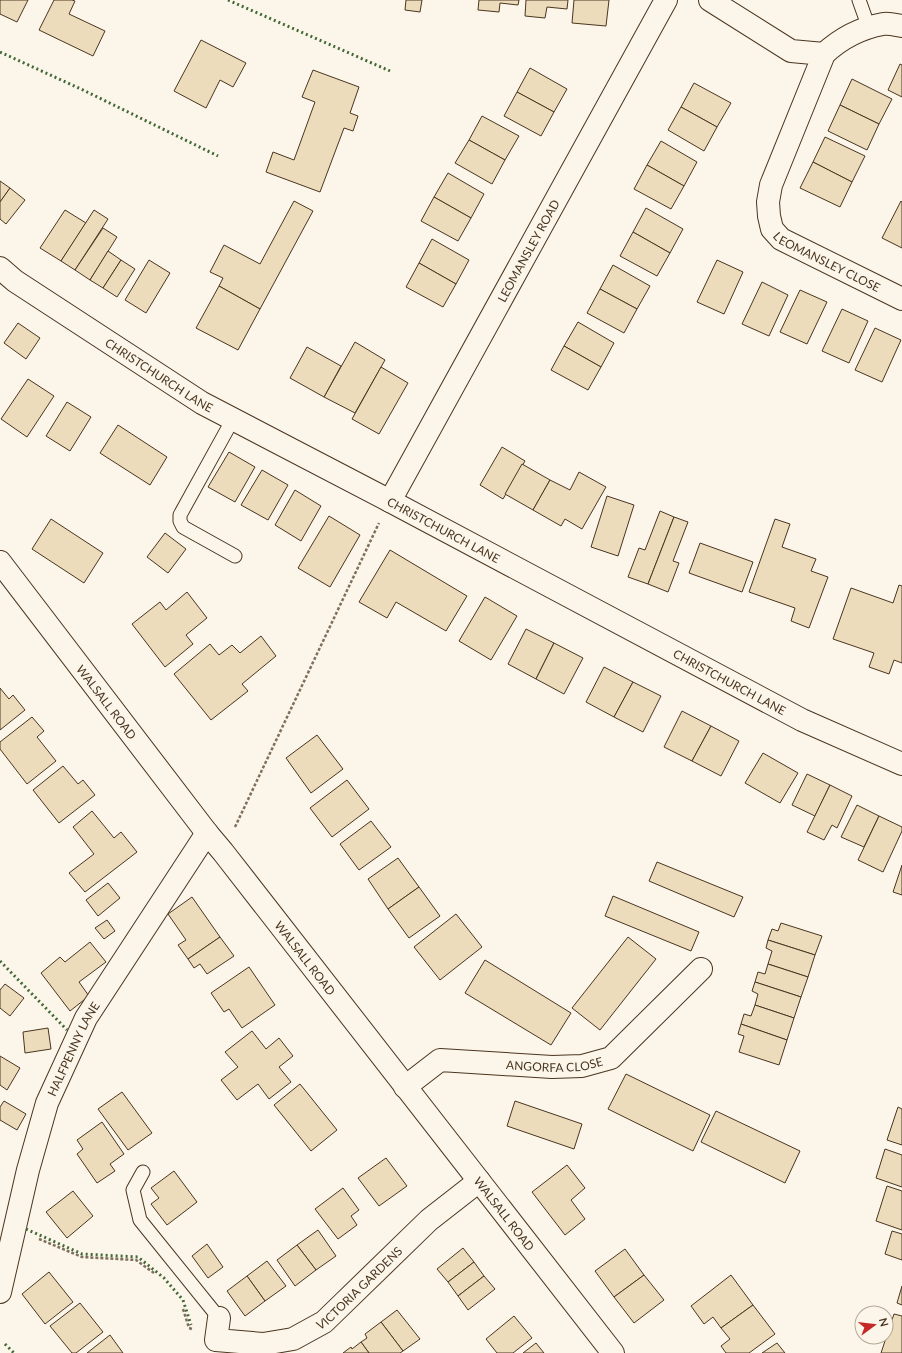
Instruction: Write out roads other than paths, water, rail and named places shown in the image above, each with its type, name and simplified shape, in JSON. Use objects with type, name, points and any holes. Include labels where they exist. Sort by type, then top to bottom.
[{"type":"street","name":"LEOMANSLEY ROAD","points":[[390,501],[666,0]]},
{"type":"street","points":[[710,0],[791,51],[824,54],[832,46],[852,34],[884,23],[902,26]]},
{"type":"street","name":"LEOMANSLEY CLOSE","points":[[824,54],[771,185],[768,202],[772,229],[781,239],[902,299]]},
{"type":"street","name":"CHRISTCHURCH LANE","points":[[0,268],[15,281],[202,403],[802,720],[902,764]]},
{"type":"street","name":"WALSALL ROAD","points":[[0,562],[206,833],[223,852],[613,1353]]},
{"type":"street","name":"HALFPENNY LANE","points":[[0,1292],[28,1170],[46,1103],[86,1018],[206,833]]},
{"type":"street","name":"ANGORFA CLOSE","points":[[405,1087],[440,1060],[552,1067],[582,1066],[611,1058],[701,969]]},
{"type":"street","name":"VICTORIA GARDENS","points":[[215,1346],[263,1344],[294,1339],[324,1322],[429,1220],[479,1181]]},
{"type":"street","points":[[215,1346],[219,1318]]},
{"type":"lane","points":[[859,0],[869,28]]},
{"type":"lane","points":[[233,419],[187,501],[180,515],[180,520],[183,527],[235,556]]},
{"type":"lane","points":[[143,1172],[133,1190],[140,1220],[219,1318]]}]
